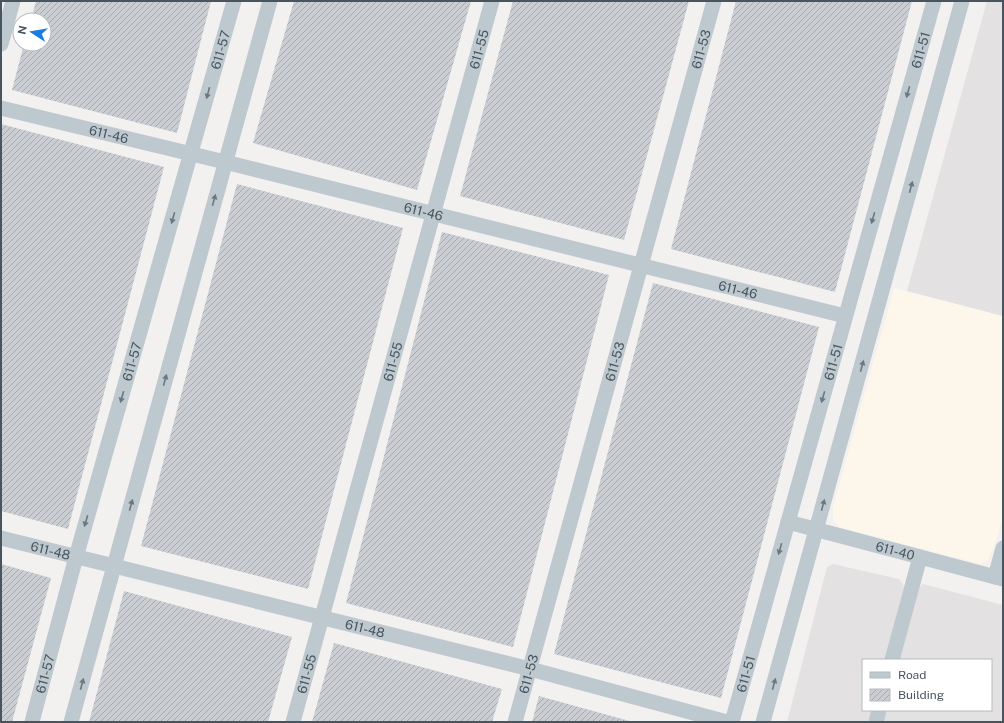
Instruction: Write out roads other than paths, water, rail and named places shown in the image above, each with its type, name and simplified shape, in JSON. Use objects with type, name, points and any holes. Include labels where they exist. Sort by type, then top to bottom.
[{"type":"street","points":[[1,44],[13,1]]},
{"type":"street","name":"611-57","points":[[32,722],[76,557],[192,154],[234,1]]},
{"type":"street","points":[[71,722],[270,1]]},
{"type":"street","name":"611-55","points":[[293,722],[321,616],[492,1]]},
{"type":"street","name":"611-53","points":[[515,722],[714,1]]},
{"type":"street","name":"611-51","points":[[732,722],[934,1]]},
{"type":"street","points":[[763,722],[962,1]]},
{"type":"street","name":"611-46","points":[[1,108],[433,213],[640,266],[845,316]]},
{"type":"street","name":"611-40","points":[[788,522],[999,578]]},
{"type":"street","name":"611-48","points":[[1,538],[530,668],[727,722]]},
{"type":"street","points":[[999,578],[1003,548]]},
{"type":"street","points":[[892,659],[920,557]]},
{"type":"street","points":[[876,722],[879,711]]}]
